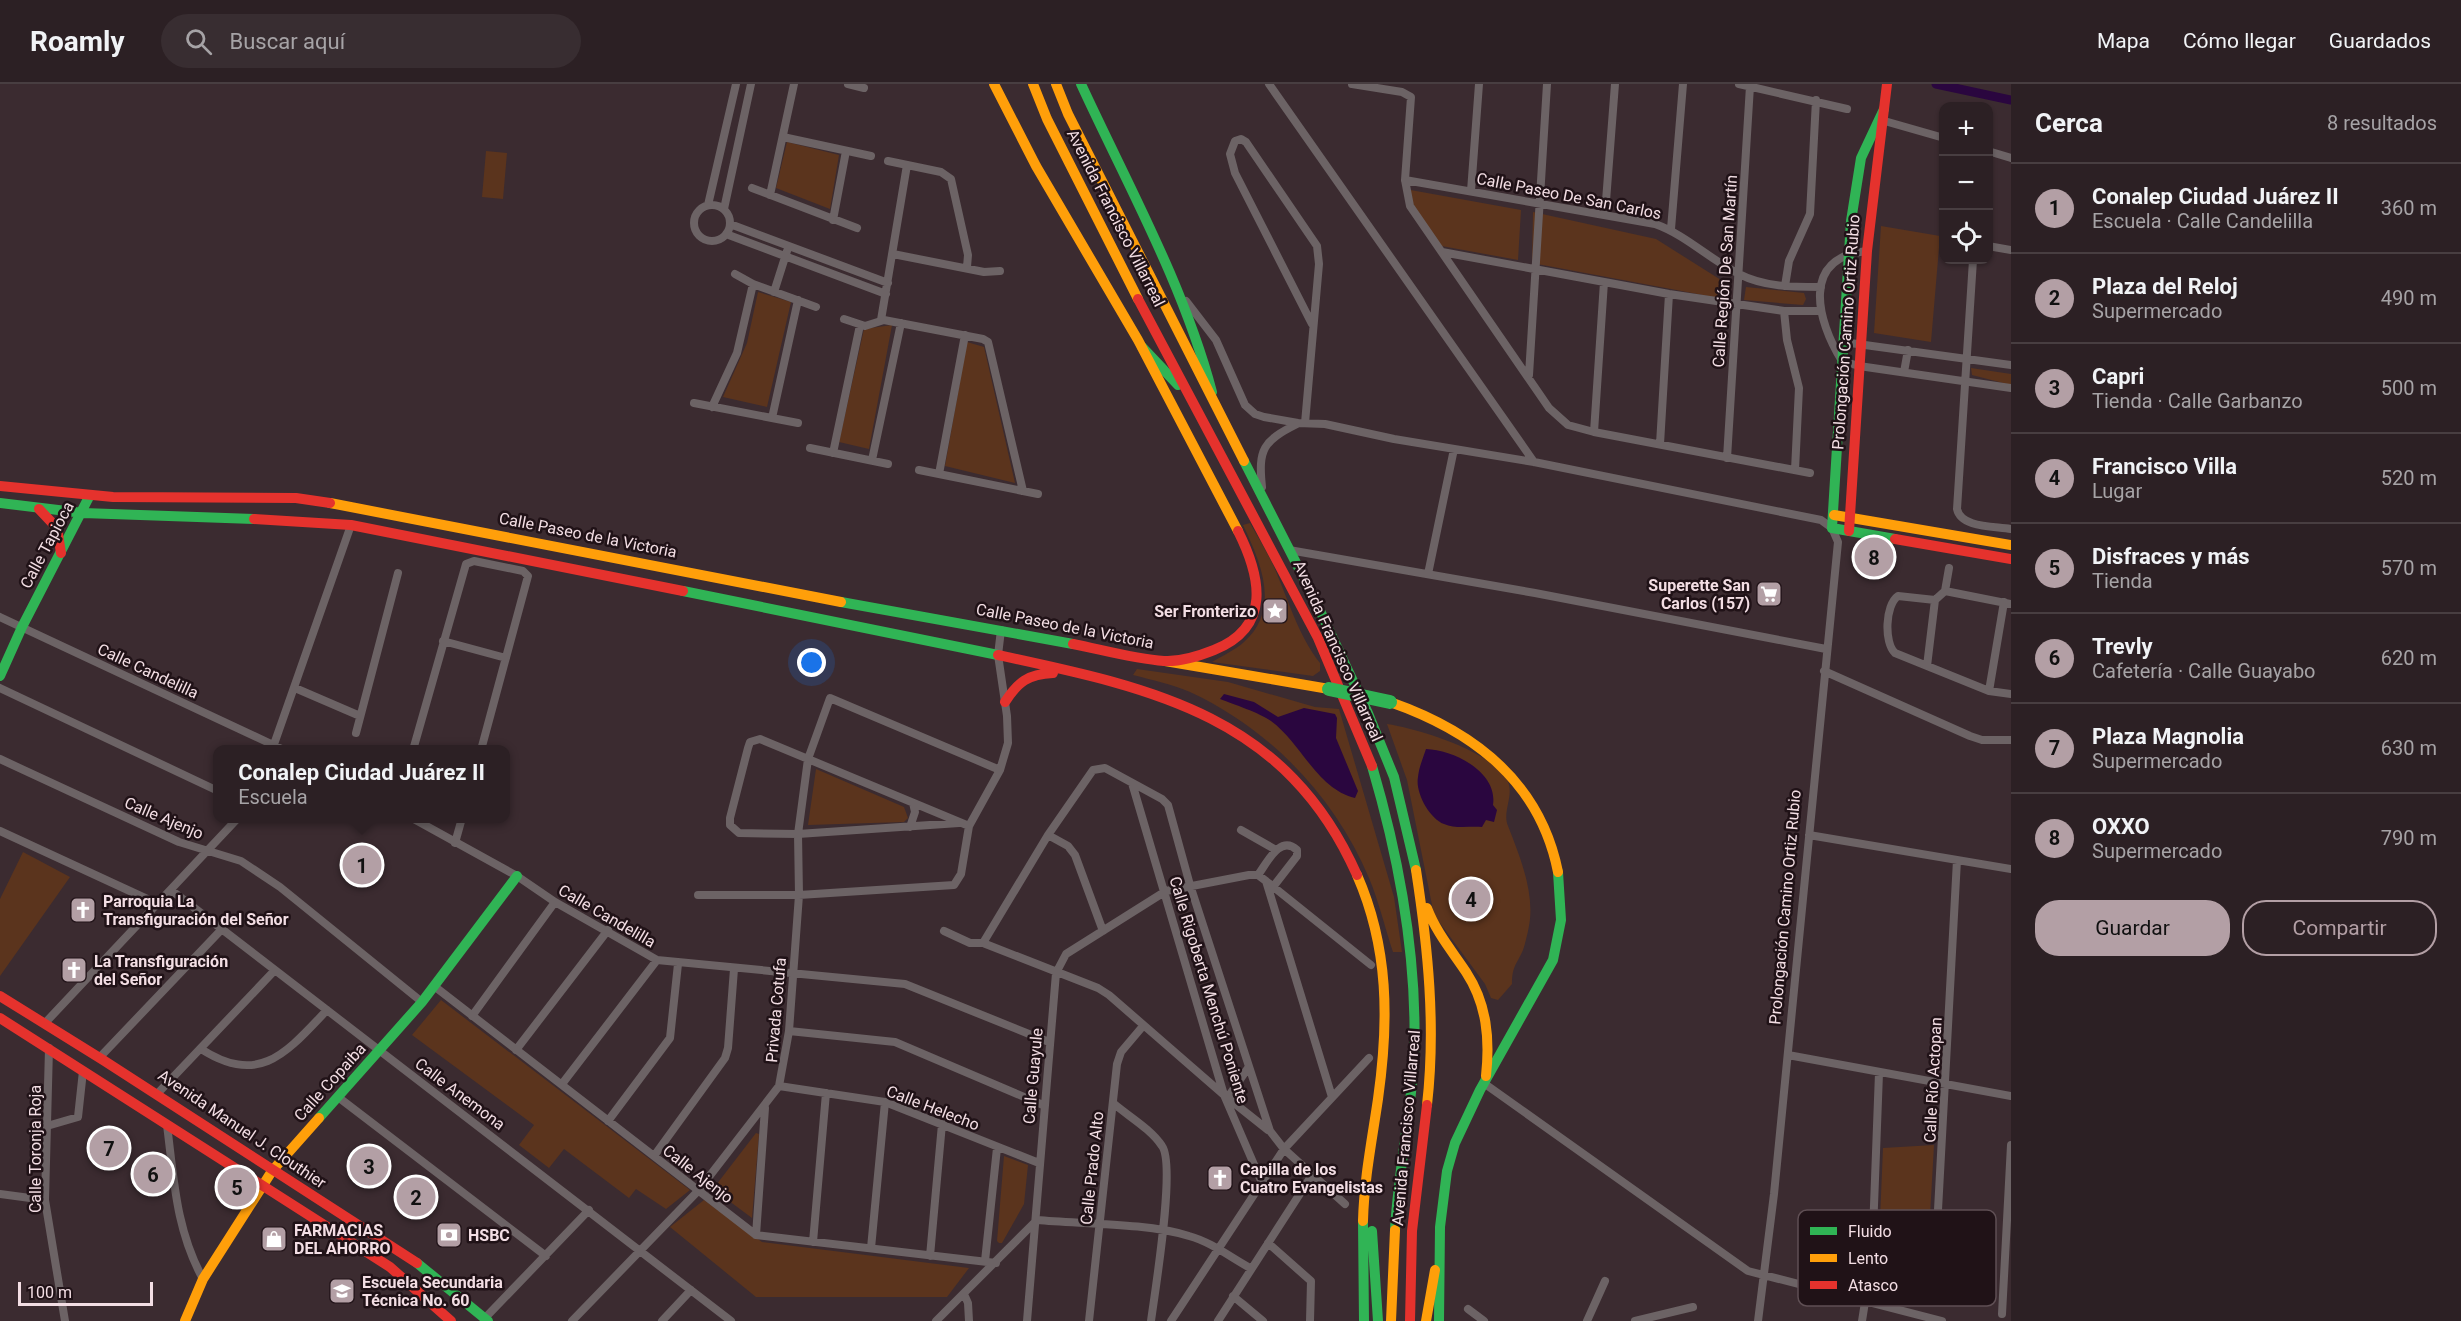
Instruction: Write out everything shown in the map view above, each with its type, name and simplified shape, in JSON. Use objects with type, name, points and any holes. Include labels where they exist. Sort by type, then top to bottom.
[{"type":"main road","points":[[994,84],[1022,141],[1142,347],[1227,511],[1252,567],[1258,590],[1252,618],[1245,630],[1231,642],[1208,653],[1165,661]]},
{"type":"main road","name":"Avenida Francisco Villarreal","points":[[1033,84],[1047,119],[1190,398],[1270,542],[1313,629],[1353,719],[1377,785],[1394,846],[1408,933],[1414,1003],[1414,1059],[1397,1198],[1390,1321]]},
{"type":"main road","name":"Avenida Francisco Villarreal","points":[[1056,84],[1068,114],[1213,393],[1262,493],[1380,740],[1394,777],[1416,871],[1431,983],[1430,1075],[1412,1231],[1410,1321]]},
{"type":"main road","points":[[1081,84],[1184,297],[1203,348],[1213,393]]},
{"type":"main road","points":[[1882,116],[1887,84]]},
{"type":"main road","name":"Prolongación Camino Ortiz Rubio","points":[[1849,524],[1867,250],[1882,116]]},
{"type":"main road","name":"Prolongación Camino Ortiz Rubio","points":[[1829,521],[1848,252],[1857,173],[1882,116]]},
{"type":"main road","points":[[1142,347],[1190,398]]},
{"type":"main road","name":"Calle Paseo de la Victoria","points":[[0,486],[90,495],[296,498],[356,506],[852,604],[1329,689],[1390,702],[1423,712],[1476,742],[1496,758],[1517,781],[1536,809],[1556,864],[1563,908],[1560,938],[1536,996],[1466,1120],[1447,1173],[1441,1240]]},
{"type":"main road","name":"Calle Tapioca","points":[[0,676],[22,627],[84,513],[90,495]]},
{"type":"main road","points":[[0,503],[84,513],[282,520],[351,525],[468,547],[1076,672],[1173,700],[1256,744],[1308,798],[1350,857],[1365,890],[1376,928],[1386,998],[1383,1070],[1364,1201],[1364,1321]]},
{"type":"main road","points":[[38,508],[48,515],[60,534],[61,554]]},
{"type":"main road","points":[[1829,521],[2011,545]]},
{"type":"main road","points":[[1849,524],[2011,559]]},
{"type":"main road","points":[[1005,702],[1016,685],[1029,674],[1076,672]]},
{"type":"main road","points":[[1416,871],[1430,918],[1476,986],[1485,1008],[1490,1038],[1485,1084]]},
{"type":"main road","name":"Calle Copaiba","points":[[185,1321],[203,1279],[272,1171],[381,1051],[422,1002],[517,876]]},
{"type":"main road","name":"Avenida Manuel J. Clouthier","points":[[0,996],[101,1056],[272,1171],[401,1251],[444,1281],[486,1320]]},
{"type":"main road","points":[[0,1018],[390,1267],[451,1321]]},
{"type":"main road","points":[[1367,1170],[1378,1321]]},
{"type":"main road","points":[[1426,1321],[1441,1240]]},
{"type":"main road","points":[[1439,1321],[1441,1240]]},
{"type":"main road","points":[[390,1267],[401,1251]]},
{"type":"street","points":[[736,84],[708,205],[697,213],[694,222],[696,231],[702,238],[710,241],[726,234],[730,224],[724,209],[751,84]]},
{"type":"street","points":[[770,195],[794,84]]},
{"type":"street","points":[[848,84],[864,88]]},
{"type":"street","points":[[1269,84],[1534,462]]},
{"type":"street","points":[[1352,84],[1402,92],[1411,97],[1405,180],[1410,206],[1550,408],[1562,421],[1594,432],[1810,473]]},
{"type":"street","points":[[1472,191],[1479,84]]},
{"type":"street","points":[[1528,375],[1547,84]]},
{"type":"street","points":[[1605,214],[1615,84]]},
{"type":"street","points":[[1671,230],[1683,84]]},
{"type":"street","points":[[1739,84],[1847,109]]},
{"type":"street","name":"Calle Región De San Martín","points":[[1727,458],[1750,86]]},
{"type":"street","points":[[1785,286],[1790,261],[1810,214],[1816,100]]},
{"type":"street","points":[[1882,116],[1939,136]]},
{"type":"street","points":[[783,137],[871,156]]},
{"type":"street","points":[[1301,423],[1319,264],[1317,246],[1246,142],[1241,139],[1235,141],[1230,154],[1235,173],[1312,324]]},
{"type":"street","points":[[833,220],[846,151]]},
{"type":"street","points":[[1993,152],[2011,158]]},
{"type":"street","points":[[888,161],[941,172],[951,179],[968,255],[967,267]]},
{"type":"street","points":[[881,320],[908,165]]},
{"type":"street","name":"Calle Paseo De San Carlos","points":[[1405,180],[1605,214],[1671,230],[1738,274],[1785,286],[1821,286]]},
{"type":"street","points":[[752,188],[857,228]]},
{"type":"street","points":[[708,205],[724,209]]},
{"type":"street","points":[[730,224],[888,283]]},
{"type":"street","points":[[726,234],[886,294]]},
{"type":"street","points":[[774,292],[789,246]]},
{"type":"street","points":[[1993,247],[2011,250]]},
{"type":"street","points":[[1867,250],[1848,252],[1832,265],[1821,286],[1819,311],[1826,333],[1842,361],[1859,366],[2011,388]]},
{"type":"street","points":[[1442,252],[1736,305],[1784,311],[1819,311]]},
{"type":"street","points":[[893,254],[984,272],[1000,271]]},
{"type":"street","points":[[1972,264],[1963,380],[1957,514],[1965,522],[2011,529]]},
{"type":"street","points":[[735,274],[753,284],[816,307]]},
{"type":"street","points":[[1594,432],[1604,282]]},
{"type":"street","points":[[712,407],[737,353],[753,284]]},
{"type":"street","points":[[1660,444],[1669,294]]},
{"type":"street","points":[[1184,297],[1216,340],[1245,405],[1255,414],[1301,423],[1325,424],[1534,462],[1829,521]]},
{"type":"street","points":[[772,418],[798,300]]},
{"type":"street","points":[[1784,311],[1787,340],[1798,388],[1795,470]]},
{"type":"street","points":[[844,319],[869,326],[881,320],[983,339],[990,346],[1023,491]]},
{"type":"street","points":[[872,460],[901,323]]},
{"type":"street","points":[[833,453],[860,325]]},
{"type":"street","points":[[939,474],[965,335]]},
{"type":"street","points":[[1843,342],[2011,365]]},
{"type":"street","points":[[1904,372],[1908,350]]},
{"type":"street","points":[[694,403],[798,423]]},
{"type":"street","points":[[1262,493],[1260,468],[1263,449],[1275,436],[1301,423]]},
{"type":"street","points":[[810,448],[888,464]]},
{"type":"street","points":[[1428,574],[1454,449]]},
{"type":"street","points":[[919,470],[1038,494]]},
{"type":"street","name":"Prolongación Camino Ortiz Rubio","points":[[1758,1321],[1762,1276],[1772,1216],[1838,542],[1829,521]]},
{"type":"street","points":[[1838,542],[1849,524]]},
{"type":"street","points":[[274,745],[351,525]]},
{"type":"street","points":[[1289,550],[1826,649]]},
{"type":"street","points":[[414,745],[466,564],[474,561],[523,571],[528,576],[482,745]]},
{"type":"street","points":[[1927,666],[1935,600],[1945,591],[1949,568]]},
{"type":"street","points":[[356,733],[398,573]]},
{"type":"street","points":[[1945,591],[2007,603],[1989,691]]},
{"type":"street","points":[[1935,600],[1902,596],[1894,598],[1891,604],[1887,637],[1890,649],[1989,691],[2011,694]]},
{"type":"street","name":"Calle Candelilla","points":[[0,617],[269,745]]},
{"type":"street","points":[[698,895],[799,895],[954,885],[961,874],[969,825],[1000,770],[1008,743],[998,656],[1001,630]]},
{"type":"street","points":[[443,641],[506,658]]},
{"type":"street","points":[[1824,671],[1970,736],[1982,740],[2011,740]]},
{"type":"street","points":[[0,688],[213,789]]},
{"type":"street","points":[[295,688],[360,716]]},
{"type":"street","name":"Privada Cotufa","points":[[572,1321],[698,1191],[766,1107],[779,1086],[789,1031],[794,973],[799,895],[798,834],[808,759],[830,698],[1000,770]]},
{"type":"street","points":[[959,824],[760,739],[750,742],[730,818],[730,825],[739,833],[798,834],[969,825]]},
{"type":"street","name":"Calle Ajenjo","points":[[0,759],[179,842],[241,861],[272,881],[422,1002]]},
{"type":"street","name":"Calle Rigoberta Menchú Poniente","points":[[983,942],[1048,835],[1096,768],[1106,768],[1168,805],[1190,885],[1270,1131],[1284,1149],[1345,1204]]},
{"type":"street","name":"Calle Rigoberta Menchú Poniente","points":[[1132,783],[1226,1096],[1262,1183]]},
{"type":"street","points":[[910,827],[915,812],[913,803]]},
{"type":"street","points":[[46,1022],[234,823]]},
{"type":"street","name":"Calle Candelilla","points":[[419,823],[517,876],[555,902],[608,930],[657,960],[678,964],[905,984],[1049,1042]]},
{"type":"street","points":[[455,843],[461,823]]},
{"type":"street","points":[[1241,830],[1276,850]]},
{"type":"street","points":[[0,831],[158,904]]},
{"type":"street","points":[[1048,835],[1068,846],[1075,855],[1103,931]]},
{"type":"street","points":[[1809,835],[2011,869]]},
{"type":"street","points":[[1258,875],[1276,850],[1283,845],[1290,845],[1298,853],[1270,884]]},
{"type":"street","name":"Calle Río Actopan","points":[[1939,1210],[1957,860]]},
{"type":"street","points":[[1056,973],[1066,954],[1166,891],[1258,875],[1371,965]]},
{"type":"street","points":[[1270,884],[1332,1097]]},
{"type":"street","name":"Calle Anemona","points":[[171,890],[731,1321]]},
{"type":"street","points":[[471,1016],[555,902]]},
{"type":"street","points":[[101,1056],[222,929]]},
{"type":"street","points":[[516,1050],[608,930]]},
{"type":"street","points":[[944,931],[970,943],[983,942],[1098,988],[1270,1131]]},
{"type":"street","points":[[562,1084],[657,960]]},
{"type":"street","points":[[608,1121],[670,1038],[678,964]]},
{"type":"street","points":[[654,1156],[725,1058],[729,1048],[734,969]]},
{"type":"street","points":[[158,1093],[275,970]]},
{"type":"street","name":"Calle Guayule","points":[[1028,1321],[1037,1220],[1043,1105],[1056,973]]},
{"type":"street","name":"Calle Ajenjo","points":[[434,986],[756,1234],[996,1263]]},
{"type":"street","points":[[201,1049],[221,1062],[236,1065],[255,1065],[275,1059],[290,1050],[327,1010]]},
{"type":"street","name":"Calle Prado Alto","points":[[1089,1321],[1113,1103],[1121,1052],[1143,1026]]},
{"type":"street","points":[[789,1031],[895,1042],[1043,1105]]},
{"type":"street","name":"Calle Toronja Roja","points":[[49,1048],[45,1200],[64,1321]]},
{"type":"street","points":[[1788,1055],[2011,1096]]},
{"type":"street","points":[[1171,1321],[1284,1149],[1369,1058]]},
{"type":"street","points":[[1226,1096],[1248,1068]]},
{"type":"street","points":[[47,1126],[78,1117],[83,1071]]},
{"type":"street","points":[[1874,1210],[1879,1073]]},
{"type":"street","points":[[1485,1084],[1509,1098],[1748,1271],[1798,1285]]},
{"type":"street","name":"Calle Helecho","points":[[779,1086],[885,1102],[1039,1163]]},
{"type":"street","points":[[813,1242],[826,1093]]},
{"type":"street","points":[[338,1097],[546,1256]]},
{"type":"street","points":[[872,1248],[885,1102]]},
{"type":"street","points":[[1113,1103],[1155,1138],[1166,1153],[1162,1231],[1151,1321]]},
{"type":"street","points":[[756,1234],[766,1107]]},
{"type":"street","points":[[930,1256],[942,1124]]},
{"type":"street","points":[[167,1125],[182,1230],[189,1252],[203,1279]]},
{"type":"street","points":[[2002,1314],[2011,1145]]},
{"type":"street","points":[[985,1261],[997,1148]]},
{"type":"street","points":[[1218,1321],[1312,1175]]},
{"type":"street","points":[[0,1194],[45,1200]]},
{"type":"street","points":[[486,1320],[589,1210]]},
{"type":"street","points":[[936,1321],[1037,1220],[1187,1235],[1250,1268]]},
{"type":"street","points":[[1268,1243],[1308,1276],[1312,1287],[1310,1321]]},
{"type":"street","points":[[1587,1321],[1605,1281]]},
{"type":"street","points":[[662,1321],[691,1290]]},
{"type":"street","points":[[964,1294],[968,1304],[969,1321]]},
{"type":"street","points":[[1233,1296],[1263,1321]]},
{"type":"street","points":[[1862,1321],[1864,1306]]},
{"type":"street","points":[[1881,1306],[1942,1321]]},
{"type":"street","points":[[1635,1321],[1693,1307]]},
{"type":"street","points":[[1468,1309],[1484,1321]]},
{"type":"shaded area","points":[[787,142],[839,155],[830,209],[776,188]]},
{"type":"shaded area","points":[[486,151],[507,153],[503,199],[482,197]]},
{"type":"shaded area","points":[[1405,189],[1521,210],[1518,260],[1436,245],[1406,202]]},
{"type":"shaded area","points":[[1533,212],[1656,239],[1721,280],[1719,298],[1532,263]]},
{"type":"shaded area","points":[[1881,226],[1939,236],[1931,342],[1874,333]]},
{"type":"shaded area","points":[[1746,287],[1804,293],[1806,299],[1803,305],[1744,300]]},
{"type":"shaded area","points":[[758,292],[791,302],[767,407],[723,397],[747,343]]},
{"type":"shaded area","points":[[892,325],[869,449],[839,442],[864,329]]},
{"type":"shaded area","points":[[967,342],[984,347],[1015,483],[945,466]]},
{"type":"shaded area","points":[[1971,368],[2011,374],[2011,385],[1972,375]]},
{"type":"shaded area","points":[[1250,523],[1274,567],[1299,629],[1320,663],[1320,671],[1313,676],[1212,662],[1244,642],[1255,629],[1262,615],[1265,600],[1261,570],[1243,525]]},
{"type":"shaded area","points":[[1137,669],[1228,682],[1315,707],[1339,709],[1394,897],[1402,952],[1393,952],[1373,887],[1355,848],[1319,793],[1297,768],[1247,725],[1219,707],[1183,689],[1133,675]]},
{"type":"shaded area","points":[[1224,694],[1254,702],[1278,717],[1304,708],[1335,714],[1337,718],[1336,738],[1358,791],[1355,798],[1330,785],[1282,730],[1271,721],[1220,699]]},
{"type":"shaded area","points":[[1387,724],[1435,736],[1472,751],[1500,771],[1508,782],[1510,793],[1506,815],[1527,883],[1530,919],[1523,950],[1514,969],[1512,984],[1498,1000],[1491,998],[1485,984],[1434,915],[1407,780]]},
{"type":"shaded area","points":[[1426,749],[1461,758],[1481,773],[1489,782],[1493,793],[1493,805],[1497,810],[1494,822],[1486,820],[1482,827],[1457,827],[1448,826],[1433,816],[1424,804],[1418,783],[1419,770]]},
{"type":"shaded area","points":[[816,769],[904,807],[908,818],[904,822],[808,825]]},
{"type":"shaded area","points":[[23,852],[70,877],[0,976],[0,899]]},
{"type":"shaded area","points":[[441,1000],[690,1190],[666,1209],[636,1189],[629,1198],[564,1149],[549,1168],[519,1145],[534,1125],[412,1035]]},
{"type":"shaded area","points":[[756,1133],[759,1134],[752,1218],[713,1189]]},
{"type":"shaded area","points":[[1934,1145],[1930,1210],[1880,1210],[1883,1148]]},
{"type":"shaded area","points":[[1004,1156],[1028,1165],[1024,1204],[1002,1243],[999,1243],[997,1241]]},
{"type":"shaded area","points":[[704,1200],[762,1242],[969,1268],[947,1297],[756,1297],[670,1227]]},
{"type":"waterway","points":[[1936,84],[2011,100]]},
{"type":"traffic: fast","points":[[1081,84],[1170,274],[1186,312],[1212,392]]},
{"type":"traffic: fast","points":[[1884,109],[1861,158],[1851,221],[1832,528],[1895,539]]},
{"type":"traffic: fast","points":[[1142,347],[1178,385]]},
{"type":"traffic: fast","points":[[1244,461],[1315,600],[1367,711],[1394,777],[1416,870]]},
{"type":"traffic: fast","points":[[0,676],[22,627],[90,495]]},
{"type":"traffic: fast","points":[[0,503],[83,513],[254,519]]},
{"type":"traffic: fast","points":[[683,591],[998,655]]},
{"type":"traffic: fast","points":[[841,602],[1073,644]]},
{"type":"traffic: fast","points":[[1329,689],[1390,702]]},
{"type":"traffic: fast","points":[[1372,766],[1399,874],[1413,984],[1414,1058],[1395,1230]]},
{"type":"traffic: fast","points":[[1439,1321],[1440,1227],[1447,1171],[1455,1143],[1480,1090],[1553,960],[1561,920],[1558,872]]},
{"type":"traffic: fast","points":[[319,1118],[422,1002],[517,876]]},
{"type":"traffic: fast","points":[[1363,1221],[1364,1321]]},
{"type":"traffic: fast","points":[[1372,1231],[1378,1321]]},
{"type":"traffic: fast","points":[[417,1263],[488,1321]]},
{"type":"traffic: slow","points":[[994,84],[1036,166],[1138,340],[1238,531]]},
{"type":"traffic: slow","points":[[1033,84],[1047,119],[1138,299]]},
{"type":"traffic: slow","points":[[1056,84],[1068,114],[1244,461]]},
{"type":"traffic: slow","points":[[330,503],[841,602]]},
{"type":"traffic: slow","points":[[1834,515],[2011,545]]},
{"type":"traffic: slow","points":[[1165,661],[1329,689]]},
{"type":"traffic: slow","points":[[1390,702],[1449,728],[1498,764],[1519,786],[1536,811],[1549,840],[1558,872]]},
{"type":"traffic: slow","points":[[1416,870],[1424,929],[1431,1016],[1427,1105]]},
{"type":"traffic: slow","points":[[1357,875],[1368,902],[1381,957],[1385,1013],[1382,1070],[1363,1221]]},
{"type":"traffic: slow","points":[[1427,908],[1479,997],[1487,1035],[1486,1076]]},
{"type":"traffic: slow","points":[[185,1321],[203,1279],[272,1171],[319,1118]]},
{"type":"traffic: slow","points":[[1391,1321],[1395,1230]]},
{"type":"traffic: slow","points":[[1426,1321],[1435,1270]]},
{"type":"traffic: jam","points":[[1849,531],[1867,251],[1887,84]]},
{"type":"traffic: jam","points":[[1138,299],[1318,638],[1372,766]]},
{"type":"traffic: jam","points":[[0,486],[113,497],[296,498],[330,503]]},
{"type":"traffic: jam","points":[[39,509],[57,528],[61,553]]},
{"type":"traffic: jam","points":[[254,519],[351,525],[683,591]]},
{"type":"traffic: jam","points":[[1073,644],[1141,658],[1170,661],[1183,660],[1202,654],[1233,640],[1245,628],[1253,614],[1256,599],[1256,583],[1252,566],[1238,531]]},
{"type":"traffic: jam","points":[[1895,539],[2011,559]]},
{"type":"traffic: jam","points":[[998,655],[1109,681],[1161,697],[1209,717],[1253,744],[1293,778],[1328,821],[1357,875]]},
{"type":"traffic: jam","points":[[1005,702],[1024,680],[1037,675],[1053,673]]},
{"type":"traffic: jam","points":[[0,996],[417,1263]]},
{"type":"traffic: jam","points":[[0,1018],[390,1267],[451,1321]]},
{"type":"traffic: jam","points":[[1410,1321],[1412,1231],[1427,1105]]},
{"type":"place","name":"OXXO","points":[[1874,557]]},
{"type":"place","name":"Superette San Carlos (157)","points":[[1769,594]]},
{"type":"place","name":"Ser Fronterizo","points":[[1275,611]]},
{"type":"place","name":"Conalep Ciudad Juárez II","points":[[362,865]]},
{"type":"place","name":"Francisco Villa","points":[[1471,899]]},
{"type":"place","name":"Parroquia La Transfiguración del Señor","points":[[83,910]]},
{"type":"place","name":"La Transfiguración del Señor","points":[[74,970]]},
{"type":"place","name":"Plaza Magnolia","points":[[109,1148]]},
{"type":"place","name":"Capri","points":[[369,1166]]},
{"type":"place","name":"Trevly","points":[[153,1174]]},
{"type":"place","name":"Capilla de los Cuatro Evangelistas","points":[[1220,1178]]},
{"type":"place","name":"Disfraces y más","points":[[237,1187]]},
{"type":"place","name":"Plaza del Reloj","points":[[416,1197]]},
{"type":"place","name":"HSBC","points":[[449,1235]]},
{"type":"place","name":"FARMACIAS DEL AHORRO","points":[[274,1239]]},
{"type":"place","name":"Escuela Secundaria Técnica No. 60","points":[[342,1291]]}]
